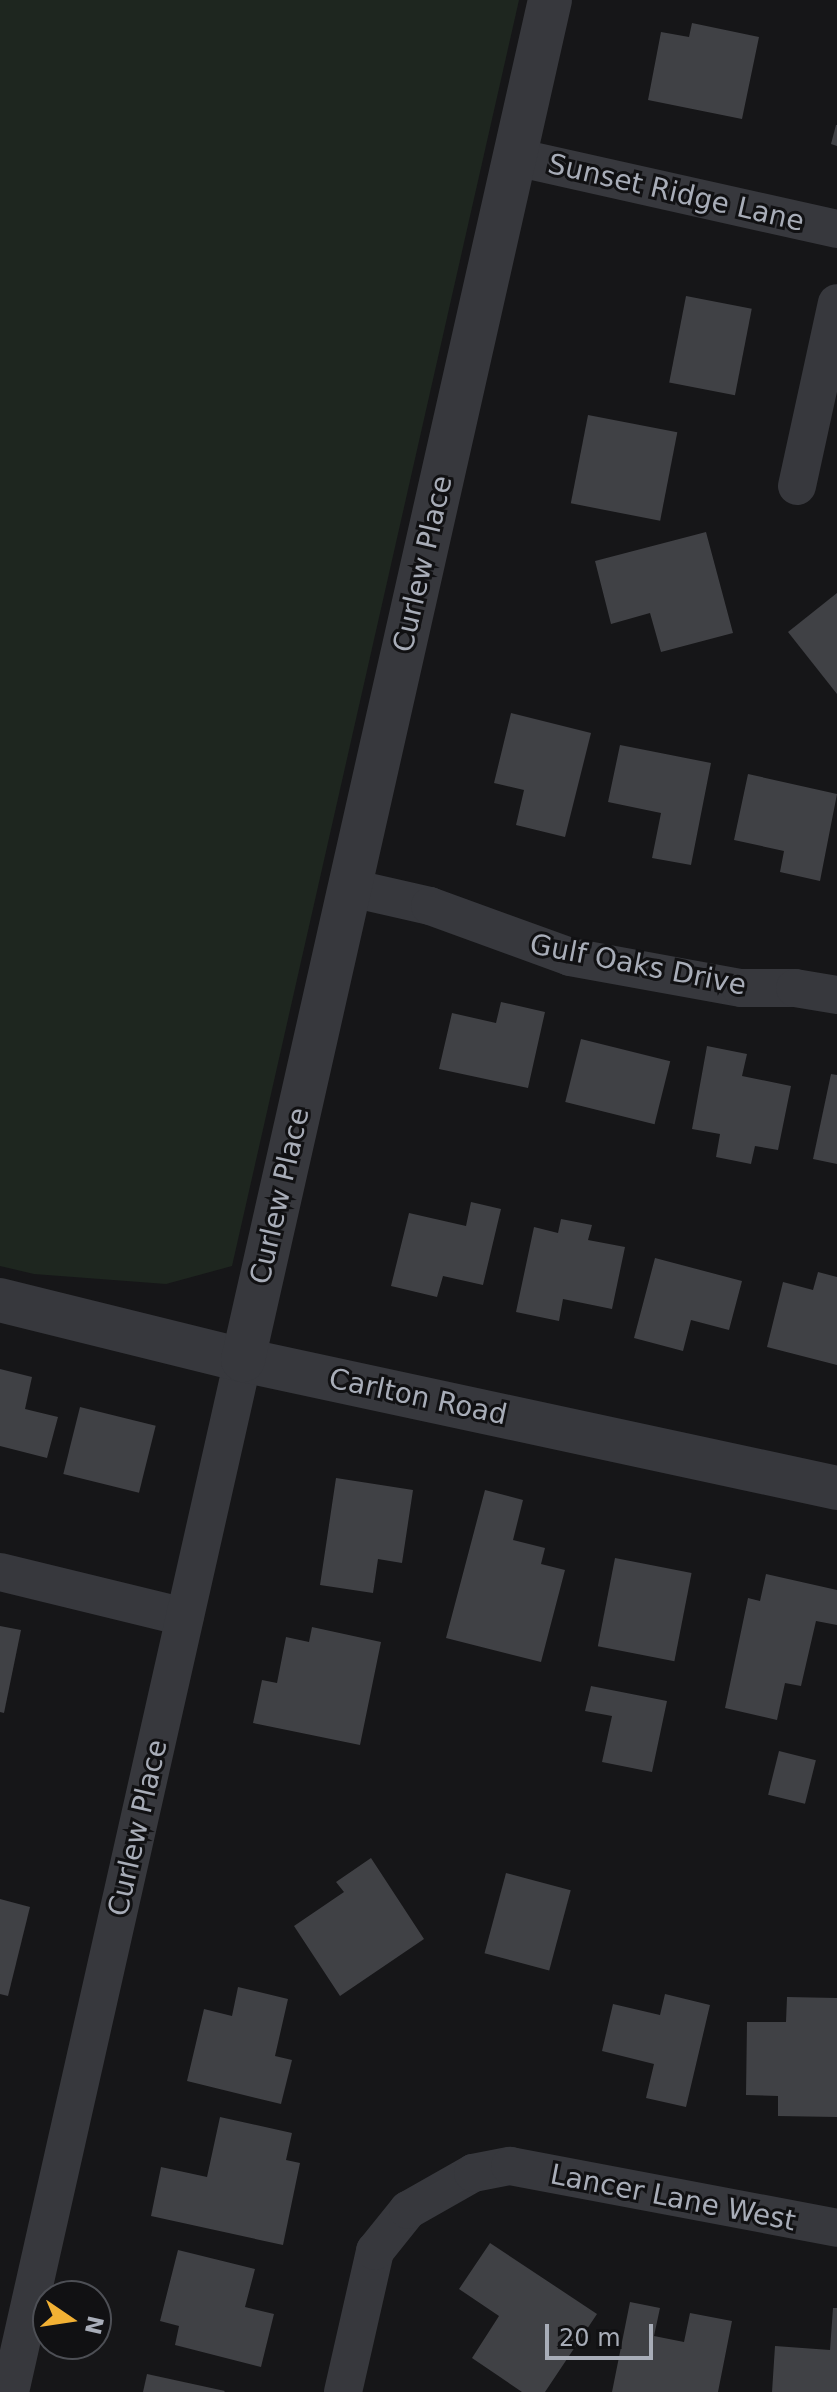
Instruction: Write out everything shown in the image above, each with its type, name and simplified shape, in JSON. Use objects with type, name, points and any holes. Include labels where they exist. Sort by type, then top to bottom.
[{"type":"street","name":"Curlew Place","points":[[10,2392],[550,0]]},
{"type":"street","name":"Sunset Ridge Lane","points":[[515,157],[837,229]]},
{"type":"street","points":[[797,486],[837,303]]},
{"type":"street","name":"Gulf Oaks Drive","points":[[351,888],[430,906],[570,957],[741,988],[837,995]]},
{"type":"street","name":"Carlton Road","points":[[0,1300],[243,1360],[837,1488]]},
{"type":"street","points":[[0,1572],[185,1617]]},
{"type":"street","name":"Lancer Lane West","points":[[343,2392],[375,2251],[408,2210],[473,2173],[510,2166],[837,2228]]},
{"type":"shaded area","points":[[0,0],[519,0],[232,1266],[166,1284],[34,1274],[0,1266]]},
{"type":"building","points":[[692,23],[759,37],[742,119],[648,100],[661,32],[689,37]]},
{"type":"building","points":[[837,125],[837,146],[831,144]]},
{"type":"building","points":[[686,296],[752,309],[735,395],[669,382]]},
{"type":"building","points":[[588,415],[677,432],[660,521],[571,503]]},
{"type":"building","points":[[706,532],[733,633],[661,652],[650,613],[611,624],[595,561]]},
{"type":"building","points":[[837,593],[837,694],[788,632]]},
{"type":"building","points":[[511,713],[591,733],[565,837],[516,825],[524,790],[494,783]]},
{"type":"building","points":[[620,745],[711,763],[691,865],[652,858],[661,813],[608,802]]},
{"type":"building","points":[[748,774],[837,794],[820,881],[780,872],[784,851],[734,840]]},
{"type":"building","points":[[501,1002],[545,1012],[528,1088],[439,1069],[452,1013],[496,1023]]},
{"type":"building","points":[[581,1039],[670,1061],[655,1124],[565,1102]]},
{"type":"building","points":[[707,1046],[747,1054],[742,1076],[791,1086],[778,1150],[755,1146],[751,1164],[716,1157],[720,1134],[692,1129]]},
{"type":"building","points":[[831,1074],[837,1075],[837,1164],[813,1159]]},
{"type":"building","points":[[471,1202],[501,1209],[483,1285],[443,1276],[437,1297],[391,1286],[409,1213],[466,1226]]},
{"type":"building","points":[[561,1219],[592,1225],[588,1240],[625,1247],[612,1309],[563,1299],[559,1321],[516,1312],[534,1227],[558,1233]]},
{"type":"building","points":[[655,1258],[742,1281],[729,1330],[691,1320],[683,1351],[634,1338]]},
{"type":"building","points":[[818,1272],[837,1277],[837,1365],[767,1347],[783,1282],[813,1290]]},
{"type":"building","points":[[0,1369],[32,1377],[25,1409],[58,1417],[47,1458],[0,1446]]},
{"type":"building","points":[[80,1407],[156,1426],[139,1493],[63,1474]]},
{"type":"building","points":[[336,1478],[413,1490],[402,1563],[378,1559],[373,1593],[320,1585]]},
{"type":"building","points":[[485,1490],[523,1500],[513,1540],[545,1548],[541,1564],[565,1570],[541,1662],[446,1638]]},
{"type":"building","points":[[615,1558],[692,1573],[674,1661],[598,1646]]},
{"type":"building","points":[[766,1574],[837,1590],[837,1625],[816,1621],[801,1686],[785,1683],[777,1720],[725,1708],[748,1598],[760,1601]]},
{"type":"building","points":[[0,1626],[21,1630],[4,1713],[0,1712]]},
{"type":"building","points":[[312,1627],[381,1642],[360,1745],[253,1723],[262,1680],[277,1683],[286,1637],[309,1642]]},
{"type":"building","points":[[591,1686],[667,1701],[652,1772],[602,1762],[612,1716],[585,1711]]},
{"type":"building","points":[[779,1751],[816,1760],[805,1804],[768,1795]]},
{"type":"building","points":[[371,1858],[424,1939],[340,1996],[294,1926],[344,1892],[336,1882]]},
{"type":"building","points":[[506,1873],[571,1890],[549,1971],[485,1953]]},
{"type":"building","points":[[0,1899],[30,1907],[8,1996],[0,1994]]},
{"type":"building","points":[[238,1987],[288,1999],[275,2056],[292,2060],[281,2104],[187,2081],[204,2009],[232,2016]]},
{"type":"building","points":[[665,1994],[710,2005],[686,2107],[646,2098],[654,2064],[602,2051],[613,2004],[660,2015]]},
{"type":"building","points":[[787,1997],[837,1998],[837,2117],[778,2116],[778,2096],[746,2095],[747,2022],[786,2022]]},
{"type":"building","points":[[220,2117],[292,2133],[286,2160],[300,2163],[283,2245],[151,2216],[161,2167],[207,2177]]},
{"type":"building","points":[[490,2243],[597,2314],[545,2392],[522,2392],[472,2358],[499,2316],[459,2289]]},
{"type":"building","points":[[178,2250],[255,2269],[245,2307],[274,2314],[261,2367],[175,2345],[179,2326],[160,2321]]},
{"type":"building","points":[[630,2302],[660,2308],[654,2336],[684,2342],[690,2313],[732,2321],[718,2392],[612,2392]]},
{"type":"building","points":[[833,2308],[837,2308],[837,2392],[772,2392],[775,2346],[830,2350]]},
{"type":"building","points":[[147,2374],[225,2391],[143,2392]]}]
